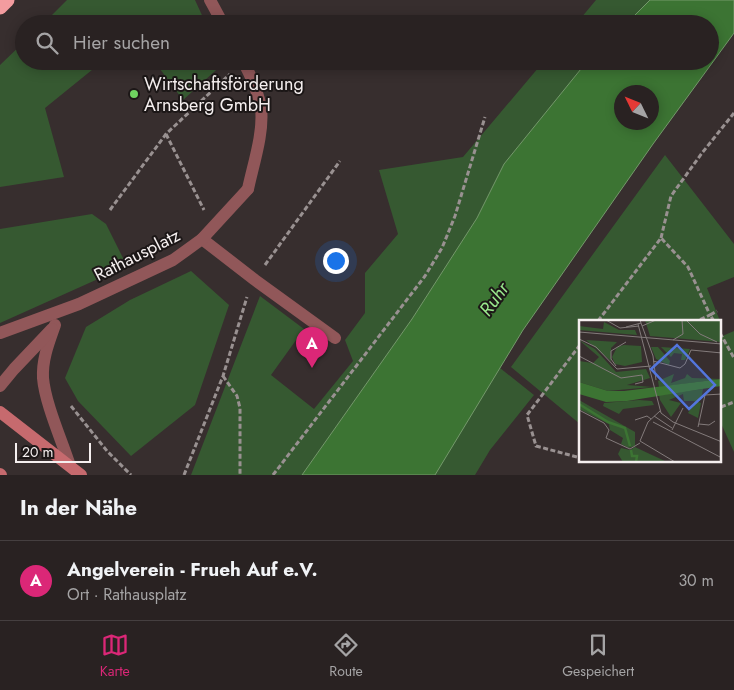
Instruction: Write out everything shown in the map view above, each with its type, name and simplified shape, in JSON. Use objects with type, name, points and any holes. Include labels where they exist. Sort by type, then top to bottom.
[{"type":"highway","points":[[0,7],[7,0]]},
{"type":"main road","points":[[0,412],[81,475]]},
{"type":"street","points":[[210,0],[218,15]]},
{"type":"street","name":"Rathausplatz","points":[[0,333],[79,304],[173,260],[212,228],[248,189],[261,126],[261,110],[256,89],[243,70]]},
{"type":"street","points":[[202,238],[255,280],[335,338]]},
{"type":"street","name":"Rathausplatz","points":[[0,386],[56,325],[79,304]]},
{"type":"street","name":"Rathausplatz","points":[[56,325],[47,348],[43,377],[70,466]]},
{"type":"path","points":[[110,210],[166,134],[235,70]]},
{"type":"path","points":[[599,320],[661,238],[671,196],[734,113]]},
{"type":"path","points":[[273,475],[425,276],[442,248],[455,216],[485,117]]},
{"type":"path","points":[[166,134],[212,228]]},
{"type":"path","points":[[184,475],[222,376],[246,299],[255,280],[340,161]]},
{"type":"path","points":[[661,238],[688,267],[713,320]]},
{"type":"path","points":[[699,320],[717,311]]},
{"type":"path","points":[[722,337],[734,358]]},
{"type":"path","points":[[579,346],[527,415],[536,446],[577,456],[579,455]]},
{"type":"path","points":[[222,376],[237,396],[240,408],[240,475]]},
{"type":"path","points":[[722,407],[734,402]]},
{"type":"shaded area","points":[[67,0],[195,0],[202,15],[52,15]]},
{"type":"shaded area","points":[[596,0],[650,0],[635,15],[584,15]]},
{"type":"shaded area","points":[[15,51],[15,70],[92,70],[45,108],[64,177],[0,187],[0,65]]},
{"type":"shaded area","points":[[161,70],[216,70],[183,100]]},
{"type":"shaded area","points":[[536,70],[581,70],[504,164],[477,218],[412,319],[302,475],[191,475],[260,296],[304,329],[271,375],[314,409],[353,361],[345,340],[365,313],[365,273],[398,234],[379,170],[463,157]]},
{"type":"shaded area","points":[[665,155],[734,244],[734,277],[707,288],[720,320],[579,320],[579,423],[511,367]]},
{"type":"shaded area","points":[[92,214],[106,224],[127,266],[0,323],[0,229]]},
{"type":"shaded area","points":[[191,271],[229,305],[195,405],[131,456],[78,401],[65,378],[86,327],[130,300]]},
{"type":"shaded area","points":[[734,331],[734,452],[722,425],[722,336]]},
{"type":"shaded area","points":[[500,368],[534,395],[490,450],[475,475],[433,475]]},
{"type":"water","points":[[650,0],[734,0],[734,33],[719,54],[719,15],[635,15]]},
{"type":"water","name":"Ruhr","points":[[580,70],[707,70],[523,330],[435,475],[302,475],[412,319],[477,218],[504,164]]},
{"type":"place","name":"Wirtschaftsförderung Arnsberg GmbH","points":[[134,94]]},
{"type":"place","name":"Angelverein - Frueh Auf e.V.","points":[[312,368]]}]
